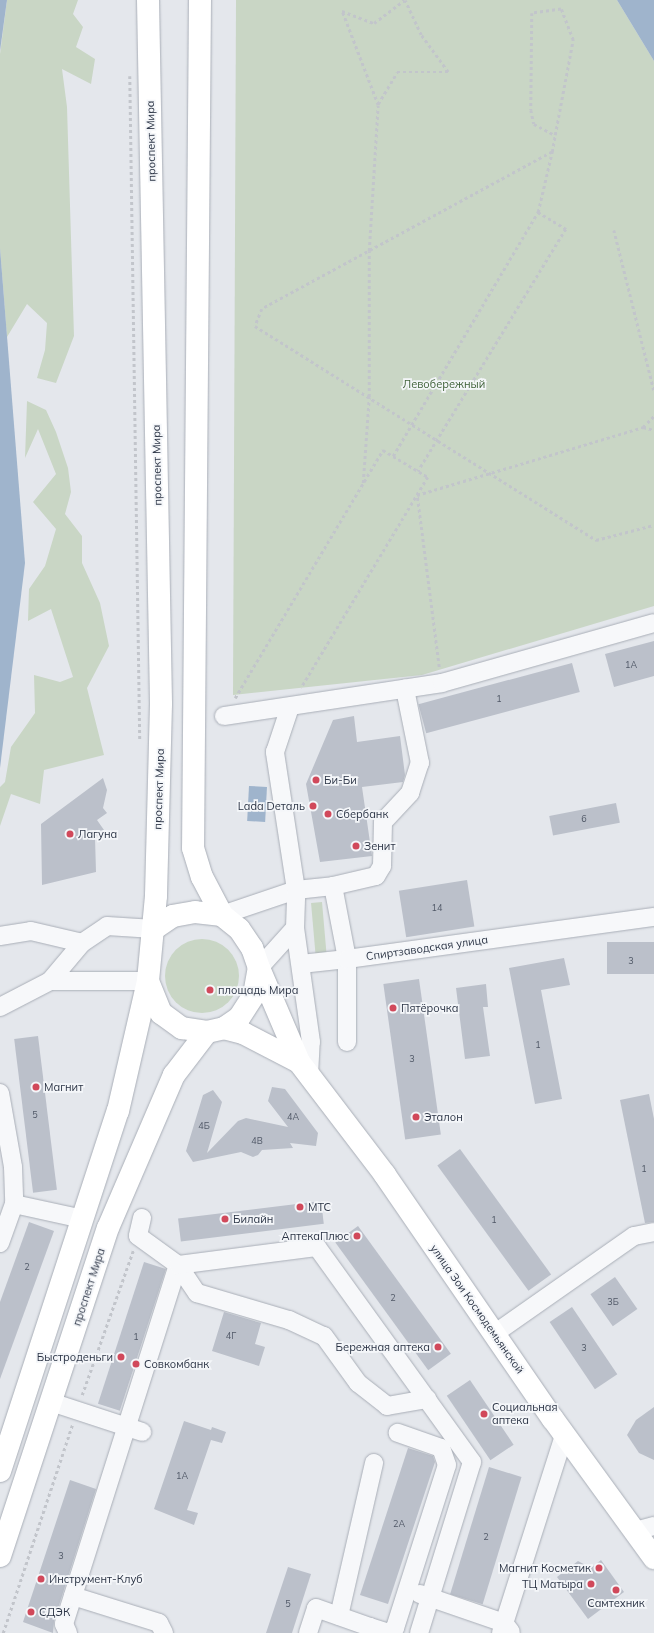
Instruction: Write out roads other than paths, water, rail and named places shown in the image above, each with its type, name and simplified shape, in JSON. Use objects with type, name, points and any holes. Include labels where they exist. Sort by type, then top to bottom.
[{"type":"main road","name":"проспект Мира","points":[[148,0],[161,704],[154,930]]},
{"type":"main road","points":[[148,981],[157,1006],[167,1019],[190,1031],[216,1030],[239,1018],[250,1003],[256,988],[259,968],[247,938],[222,915],[202,876],[193,848],[200,0]]},
{"type":"main road","points":[[0,1471],[118,1111],[148,981],[154,930],[162,922],[184,913],[207,912],[222,915]]},
{"type":"main road","name":"улица Зои Космодемьянской","points":[[259,968],[304,1068],[385,1175],[494,1334],[565,1434],[644,1529],[654,1558]]},
{"type":"main road","name":"проспект Мира","points":[[0,1556],[108,1228],[165,1092],[186,1057],[216,1030]]},
{"type":"main road","name":"улица Зои Космодемьянской","points":[[216,1030],[249,1036],[304,1068]]},
{"type":"street","points":[[224,716],[442,683],[654,623]]},
{"type":"street","points":[[222,915],[296,890],[333,886],[376,876],[382,866],[383,822],[410,793],[420,763],[405,689]]},
{"type":"street","points":[[290,706],[275,752],[296,890],[295,928],[311,1042],[304,1068]]},
{"type":"street","points":[[333,886],[347,959],[347,1042]]},
{"type":"street","name":"Спиртзаводская улица","points":[[301,964],[654,917]]},
{"type":"street","points":[[1,1009],[50,981],[82,943],[108,926],[154,930]]},
{"type":"street","points":[[259,968],[295,928]]},
{"type":"street","points":[[0,936],[30,931],[82,943]]},
{"type":"street","points":[[50,981],[148,981]]},
{"type":"street","points":[[0,1093],[13,1167],[14,1204],[0,1243]]},
{"type":"street","points":[[14,1204],[83,1219]]},
{"type":"street","points":[[142,1218],[138,1236],[178,1265],[197,1293],[289,1320],[324,1336],[358,1383],[387,1406],[427,1399]]},
{"type":"street","points":[[494,1334],[634,1236],[654,1232]]},
{"type":"street","points":[[178,1265],[317,1247],[472,1462],[419,1633]]},
{"type":"street","points":[[68,1633],[64,1624],[135,1429],[178,1265]]},
{"type":"street","points":[[51,1402],[135,1429]]},
{"type":"street","points":[[308,1633],[316,1608],[339,1616],[370,1630],[389,1633],[395,1628],[447,1465],[441,1448],[398,1433]]},
{"type":"street","points":[[408,1590],[505,1630],[565,1434]]},
{"type":"street","points":[[339,1616],[374,1463]]},
{"type":"street","points":[[73,1596],[159,1623],[164,1633]]},
{"type":"water","points":[[0,0],[7,0],[0,51]]},
{"type":"water","points":[[617,0],[654,0],[654,61]]},
{"type":"water","points":[[0,248],[25,563],[0,768]]},
{"type":"water","points":[[249,786],[267,787],[265,822],[247,821]]},
{"type":"place","name":"Би-Би","points":[[316,780]]},
{"type":"place","name":"Lada Dеталь","points":[[313,806]]},
{"type":"place","name":"Сбербанк","points":[[328,814]]},
{"type":"place","name":"Лагуна","points":[[70,834]]},
{"type":"place","name":"Зенит","points":[[356,846]]},
{"type":"place","name":"площадь Мира","points":[[210,990]]},
{"type":"place","name":"Пятёрочка","points":[[393,1008]]},
{"type":"place","name":"Магнит","points":[[36,1087]]},
{"type":"place","name":"Эталон","points":[[416,1117]]},
{"type":"place","name":"МТС","points":[[300,1207]]},
{"type":"place","name":"Билайн","points":[[225,1219]]},
{"type":"place","name":"АптекаПлюс","points":[[357,1236]]},
{"type":"place","name":"Бережная аптека","points":[[438,1347]]},
{"type":"place","name":"Быстроденьги","points":[[121,1357]]},
{"type":"place","name":"Совкомбанк","points":[[136,1364]]},
{"type":"place","name":"Социальная аптека","points":[[484,1414]]},
{"type":"place","name":"Магнит Косметик","points":[[599,1568]]},
{"type":"place","name":"Инструмент-Клуб","points":[[41,1579]]},
{"type":"place","name":"ТЦ Матыра","points":[[591,1584]]},
{"type":"place","name":"Самтехник","points":[[616,1590]]},
{"type":"place","name":"СДЭК","points":[[31,1612]]},
{"type":"park label","name":"Левобережный","points":[[444,384]]}]
